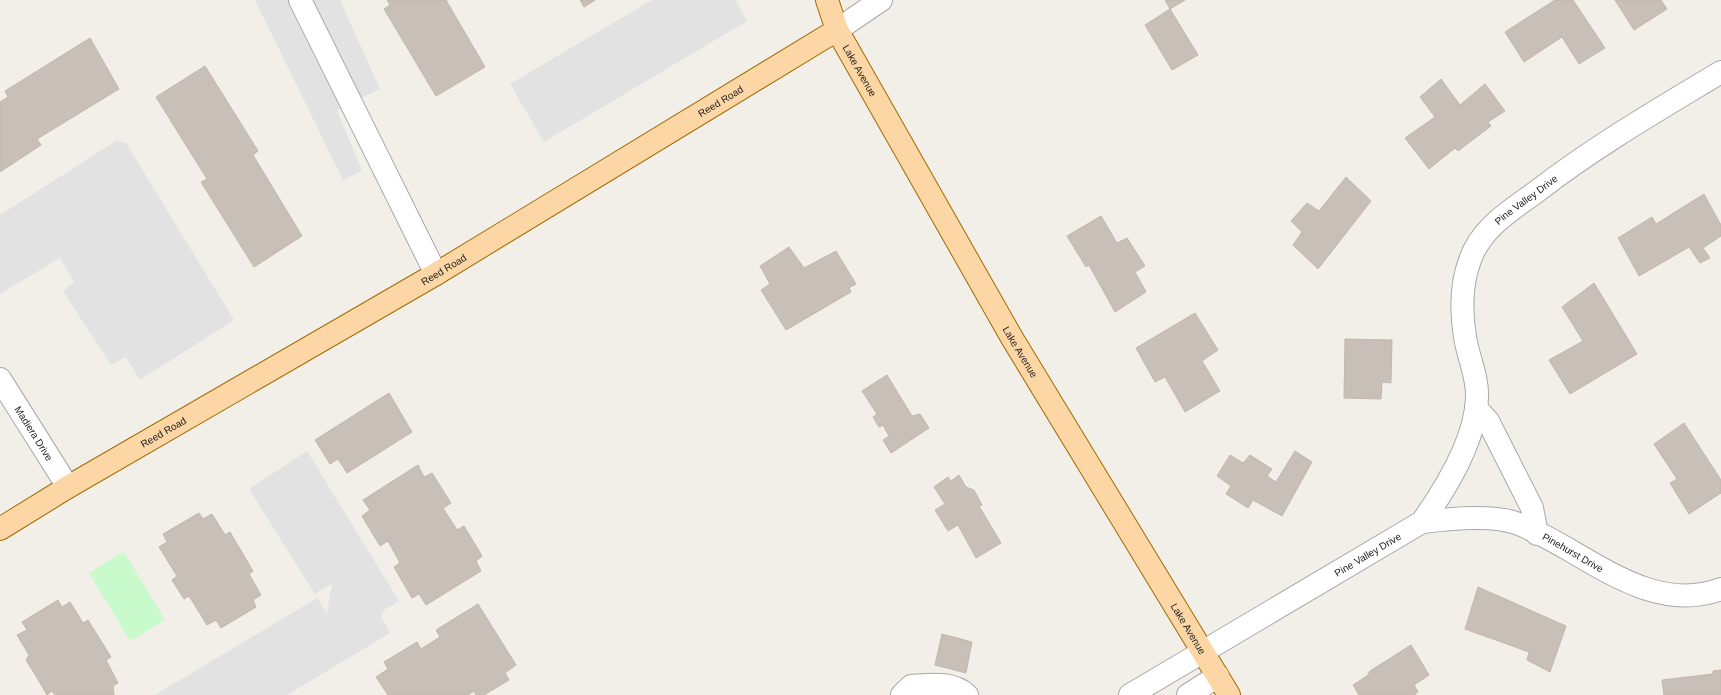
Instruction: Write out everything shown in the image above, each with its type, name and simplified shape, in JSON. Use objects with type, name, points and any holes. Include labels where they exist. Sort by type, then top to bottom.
[{"type":"main road","name":"Lake Avenue","points":[[827,0],[837,30],[1012,338],[1229,695]]},
{"type":"main road","name":"Reed Road","points":[[0,529],[68,487],[436,274],[837,30]]},
{"type":"street","points":[[300,0],[436,274]]},
{"type":"street","name":"Reed Road","points":[[837,30],[880,0]]},
{"type":"street","name":"Pine Valley Drive","points":[[1130,695],[1422,522],[1450,478],[1468,440],[1476,408],[1477,395],[1465,338],[1462,292],[1470,260],[1478,242],[1496,222],[1574,162],[1721,72]]},
{"type":"street","name":"Madiera Drive","points":[[0,379],[68,487]]},
{"type":"street","points":[[1476,408],[1488,421],[1532,508],[1537,534]]},
{"type":"street","name":"Pinehurst Drive","points":[[1422,522],[1454,518],[1501,520],[1515,523],[1537,534],[1546,536],[1609,572],[1661,594],[1694,596],[1721,589]]},
{"type":"street","points":[[1188,695],[1218,676]]},
{"type":"street","points":[[902,695],[911,686],[940,684],[960,689],[966,695]]},
{"type":"green space","points":[[124,552],[165,620],[130,641],[89,573]]},
{"type":"shaded area","points":[[255,0],[340,0],[380,89],[337,110],[362,171],[343,180]]},
{"type":"shaded area","points":[[652,0],[736,0],[747,21],[544,142],[510,84]]},
{"type":"shaded area","points":[[116,141],[126,143],[234,320],[140,380],[126,357],[111,365],[63,291],[74,282],[60,258],[0,294],[0,215]]},
{"type":"shaded area","points":[[307,451],[399,601],[384,610],[381,617],[390,633],[287,695],[155,695],[317,598],[327,613],[332,584],[315,594],[249,489]]},
{"type":"building","points":[[387,0],[446,0],[485,67],[436,96],[384,9],[390,5]]},
{"type":"building","points":[[580,0],[595,0],[584,7]]},
{"type":"building","points":[[1165,0],[1185,0],[1170,9]]},
{"type":"building","points":[[1555,0],[1573,0],[1605,48],[1579,64],[1562,37],[1524,62],[1505,32]]},
{"type":"building","points":[[1615,0],[1661,0],[1667,9],[1634,30]]},
{"type":"building","points":[[1170,9],[1198,55],[1172,70],[1145,25]]},
{"type":"building","points":[[90,38],[119,89],[37,139],[41,145],[0,172],[0,102],[8,97],[5,91]]},
{"type":"building","points":[[205,66],[258,151],[253,155],[302,236],[254,267],[201,182],[207,179],[156,97]]},
{"type":"building","points":[[1441,79],[1460,105],[1485,84],[1505,111],[1488,122],[1491,126],[1458,151],[1455,148],[1429,169],[1405,138],[1435,117],[1420,97]]},
{"type":"building","points":[[1346,177],[1371,201],[1318,269],[1293,245],[1302,232],[1291,221],[1307,203],[1319,211]]},
{"type":"building","points":[[1704,194],[1721,225],[1721,236],[1703,248],[1710,258],[1700,263],[1689,247],[1639,276],[1618,238],[1652,217],[1656,224]]},
{"type":"building","points":[[1101,216],[1117,243],[1127,238],[1145,266],[1135,272],[1146,292],[1115,312],[1089,265],[1086,267],[1067,236]]},
{"type":"building","points":[[789,247],[804,268],[836,251],[856,284],[849,288],[851,292],[786,330],[761,290],[770,284],[760,266]]},
{"type":"building","points":[[1594,283],[1637,354],[1570,394],[1549,360],[1583,341],[1562,307]]},
{"type":"building","points":[[1195,313],[1218,350],[1202,361],[1220,391],[1185,412],[1165,377],[1155,382],[1136,348]]},
{"type":"building","points":[[1345,339],[1392,340],[1391,383],[1382,382],[1381,399],[1344,398]]},
{"type":"building","points":[[887,375],[912,416],[920,414],[929,428],[891,453],[883,440],[889,436],[883,425],[879,427],[873,417],[877,414],[862,391]]},
{"type":"building","points":[[389,393],[412,432],[347,473],[338,459],[330,464],[315,440]]},
{"type":"building","points":[[1684,423],[1721,480],[1721,493],[1689,514],[1670,483],[1677,479],[1654,444]]},
{"type":"building","points":[[1295,451],[1312,462],[1282,516],[1253,500],[1248,508],[1226,494],[1231,486],[1217,476],[1230,455],[1243,463],[1250,455],[1272,469],[1267,476],[1276,482]]},
{"type":"building","points":[[418,465],[424,477],[432,473],[451,503],[443,508],[457,530],[464,526],[482,556],[476,561],[481,571],[426,605],[419,594],[412,598],[394,567],[400,563],[388,541],[380,546],[362,516],[370,510],[363,500]]},
{"type":"building","points":[[959,475],[966,487],[974,490],[982,505],[979,506],[1001,543],[976,558],[958,525],[948,531],[935,510],[945,504],[934,487],[948,477],[951,481]]},
{"type":"building","points":[[199,513],[203,519],[212,514],[225,535],[230,532],[253,571],[249,574],[261,595],[253,600],[256,607],[221,628],[216,620],[207,625],[189,596],[184,599],[172,580],[177,576],[159,547],[167,542],[163,534]]},
{"type":"building","points":[[1478,587],[1566,626],[1550,672],[1527,660],[1529,652],[1465,629]]},
{"type":"building","points":[[58,600],[62,607],[70,602],[83,623],[88,620],[111,657],[106,660],[118,683],[113,686],[114,695],[55,695],[52,691],[47,695],[26,660],[29,655],[17,635],[27,630],[22,622]]},
{"type":"building","points":[[478,604],[516,665],[505,673],[509,680],[484,695],[476,695],[474,691],[468,695],[388,695],[376,677],[388,669],[384,662],[417,642],[421,649],[440,637],[436,630]]},
{"type":"building","points":[[942,634],[972,642],[966,673],[935,665]]},
{"type":"building","points":[[1411,645],[1429,675],[1414,685],[1418,692],[1415,695],[1359,695],[1353,685],[1367,676],[1370,671]]},
{"type":"building","points":[[1721,670],[1721,695],[1664,695],[1662,680],[1713,674],[1713,671]]}]
